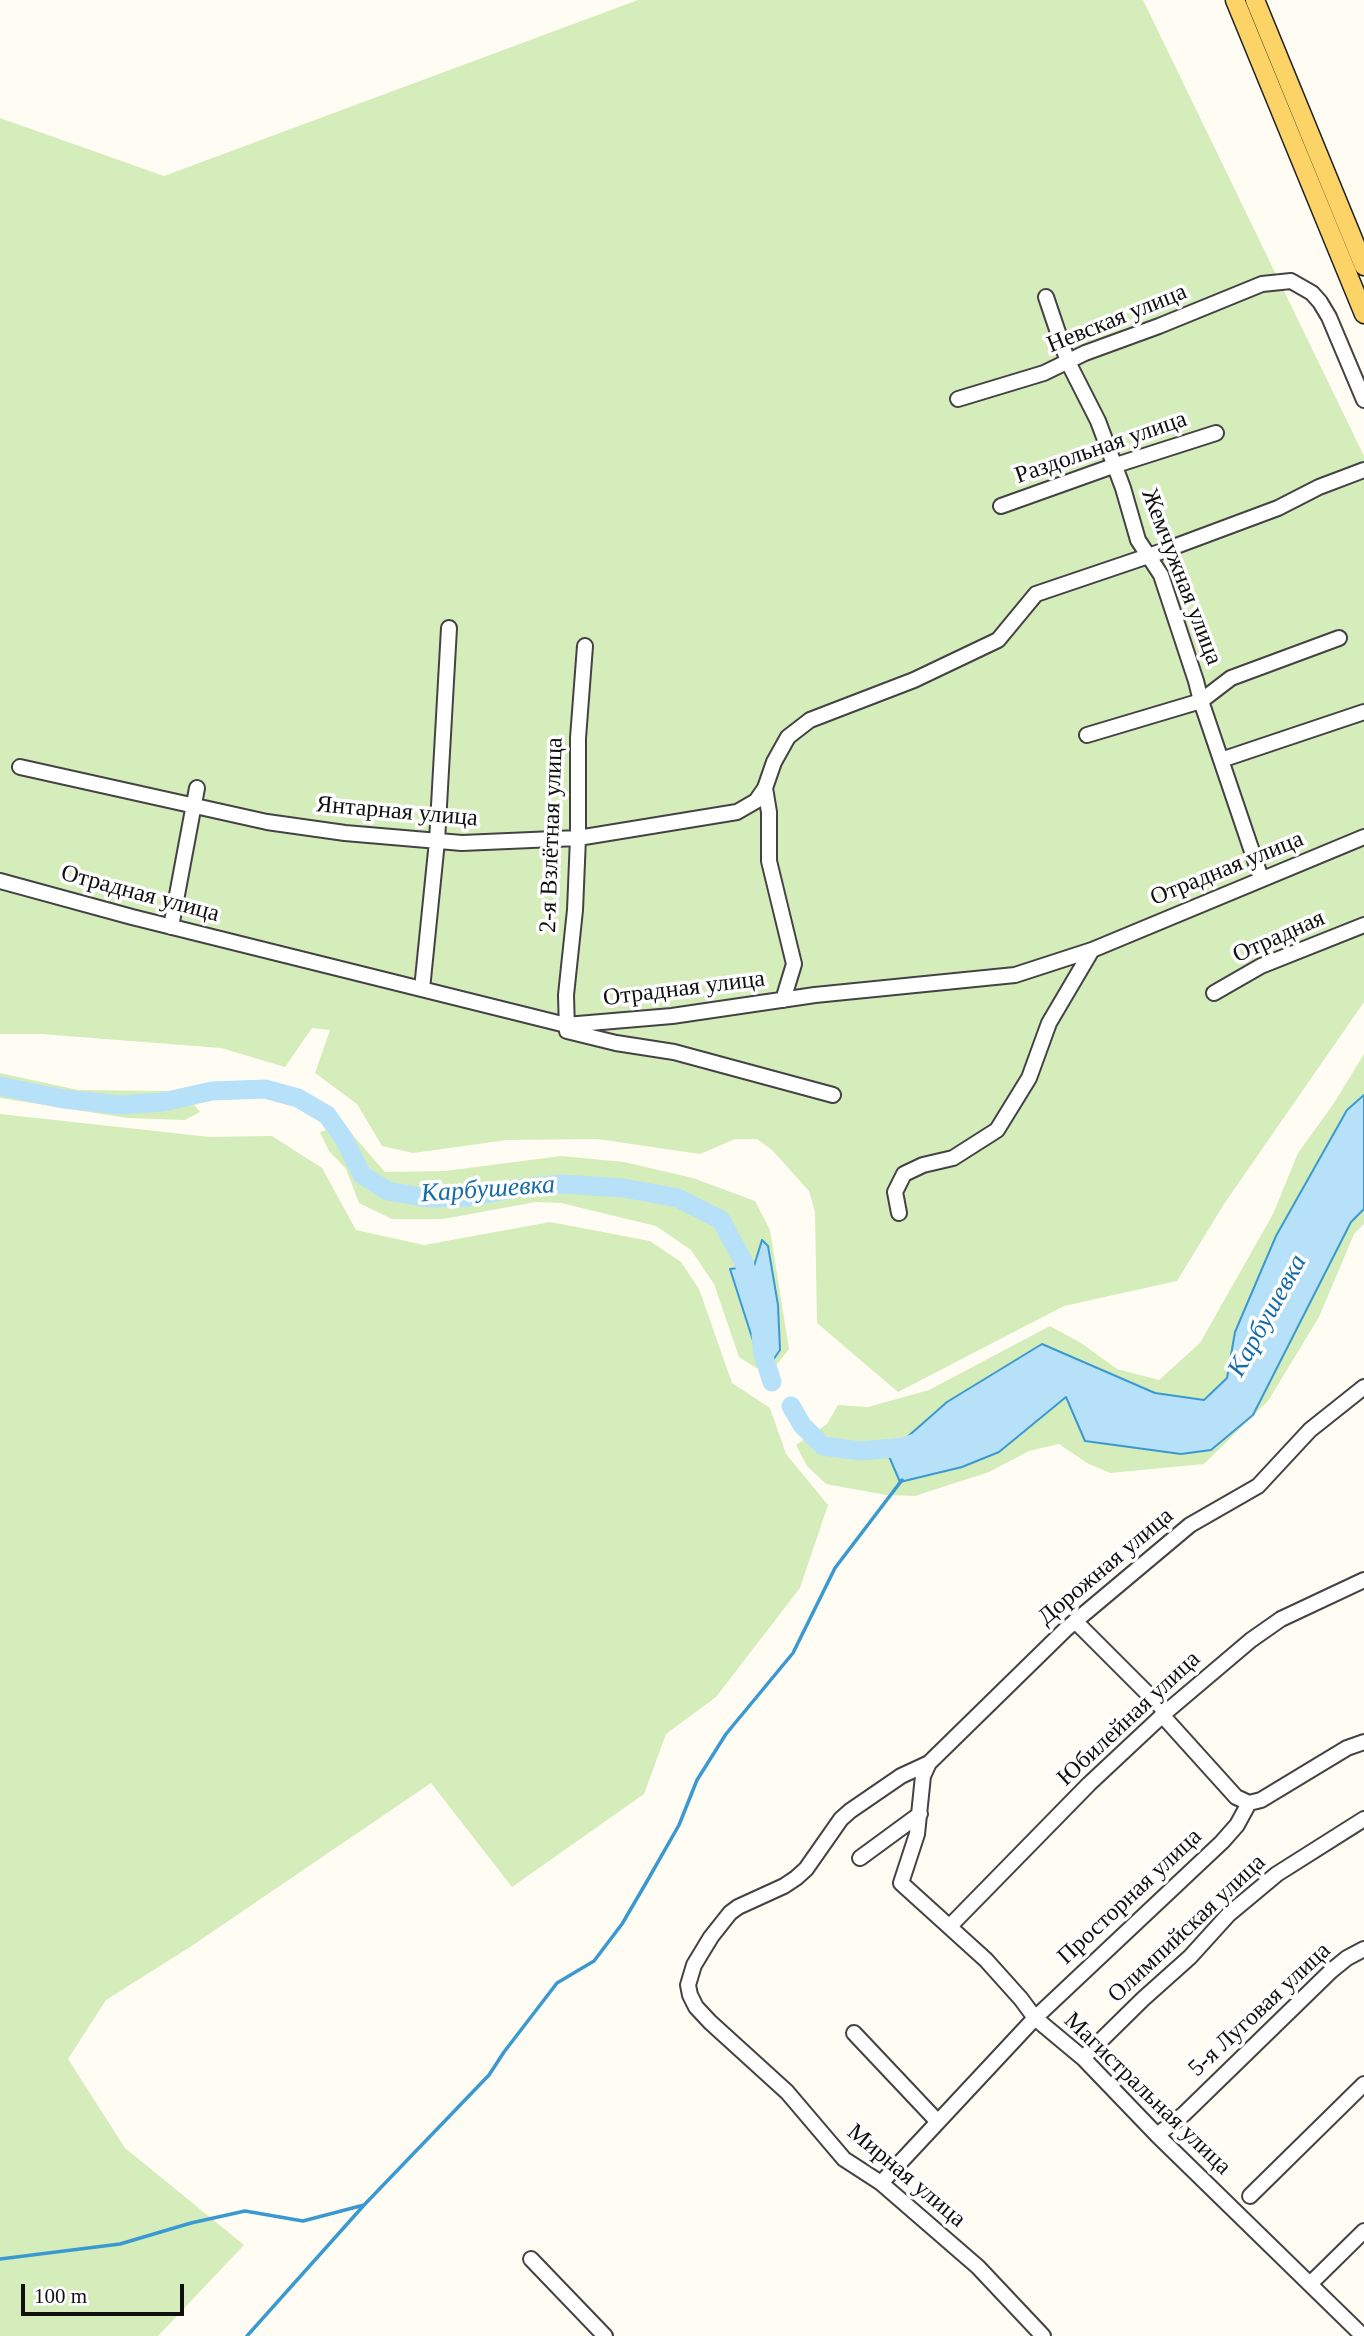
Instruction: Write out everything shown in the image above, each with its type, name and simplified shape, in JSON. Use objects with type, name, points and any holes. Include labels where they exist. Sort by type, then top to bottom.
[{"type":"main road","points":[[1235,0],[1364,314]]},
{"type":"main road","points":[[1255,0],[1364,266]]},
{"type":"street","name":"Невская улица","points":[[958,399],[1044,373],[1085,353],[1262,285],[1291,281],[1312,293],[1320,302],[1364,400]]},
{"type":"street","name":"Жемчужная улица","points":[[1046,297],[1062,337],[1068,362],[1094,413],[1123,488],[1138,540],[1161,575],[1261,878]]},
{"type":"street","name":"Раздольная улица","points":[[1001,506],[1216,433]]},
{"type":"street","points":[[783,1000],[794,964],[769,861],[769,812],[765,788],[774,762],[788,737],[810,720],[915,680],[998,640],[1036,594],[1278,508],[1319,487],[1364,470]]},
{"type":"street","points":[[422,989],[437,841],[449,628]]},
{"type":"street","points":[[1087,735],[1201,701],[1231,678],[1339,638]]},
{"type":"street","name":"2-я Взлётная улица","points":[[566,1025],[566,995],[575,910],[578,738],[585,646]]},
{"type":"street","points":[[1221,760],[1364,712]]},
{"type":"street","name":"Янтарная улица","points":[[20,767],[267,822],[345,833],[462,843],[578,838],[737,812],[756,801],[765,788]]},
{"type":"street","points":[[172,927],[197,788]]},
{"type":"street","name":"Отрадная улица","points":[[0,881],[172,927],[566,1025],[671,1016],[783,1000],[1015,975],[1092,950],[1364,837]]},
{"type":"street","name":"Отрадная","points":[[1214,993],[1261,966],[1364,925]]},
{"type":"street","points":[[900,1213],[895,1192],[904,1174],[923,1165],[953,1158],[997,1130],[1029,1079],[1049,1023],[1092,950]]},
{"type":"street","points":[[566,1025],[567,1031],[616,1043],[674,1052],[833,1096]]},
{"type":"street","name":"Дорожная улица","points":[[929,1763],[1075,1621],[1191,1525],[1258,1486],[1310,1430],[1364,1387]]},
{"type":"street","name":"Юбилейная улица","points":[[950,1926],[1089,1784],[1164,1714],[1266,1628],[1364,1580]]},
{"type":"street","points":[[1075,1621],[1164,1714],[1236,1797],[1249,1804],[1261,1800],[1347,1748],[1364,1741]]},
{"type":"street","points":[[860,1857],[920,1814],[923,1776],[929,1763]]},
{"type":"street","name":"Мирная улица","points":[[929,1763],[901,1776],[850,1811],[806,1869],[796,1878],[730,1913],[694,1965],[688,1984],[690,1995],[709,2022],[787,2092],[844,2159],[881,2183],[978,2267],[1043,2336]]},
{"type":"street","name":"Просторная улица","points":[[881,2183],[1035,2018],[1222,1842],[1237,1825],[1249,1804]]},
{"type":"street","name":"Магистральная улица","points":[[920,1814],[917,1834],[901,1884],[986,1960],[1021,1998],[1035,2018],[1083,2058],[1157,2135],[1363,2336]]},
{"type":"street","name":"Олимпийская улица","points":[[1083,2058],[1190,1957],[1229,1914],[1277,1874],[1364,1819]]},
{"type":"street","name":"5-я Луговая улица","points":[[1157,2135],[1184,2114],[1331,1971],[1364,1949]]},
{"type":"street","points":[[854,2033],[938,2122]]},
{"type":"street","points":[[1250,2196],[1364,2084]]},
{"type":"street","points":[[1311,2283],[1364,2231]]},
{"type":"street","points":[[531,2259],[605,2336]]},
{"type":"green space","points":[[638,0],[1143,0],[1364,456],[1364,1002],[1224,1204],[1177,1281],[1064,1306],[898,1392],[817,1323],[815,1212],[809,1191],[772,1150],[757,1139],[735,1139],[700,1154],[597,1139],[507,1140],[413,1153],[382,1146],[357,1104],[315,1073],[330,1030],[312,1028],[285,1067],[221,1048],[41,1034],[0,1034],[0,118],[164,176]]},
{"type":"green space","points":[[1364,1054],[1364,1224],[1354,1234],[1319,1317],[1268,1401],[1204,1464],[1110,1473],[1087,1463],[1059,1444],[1029,1451],[989,1472],[915,1496],[886,1495],[826,1484],[807,1466],[796,1445],[827,1424],[838,1405],[868,1407],[929,1390],[1050,1326],[1081,1343],[1117,1369],[1159,1380],[1200,1343],[1273,1214],[1298,1153],[1334,1103]]},
{"type":"green space","points":[[0,1073],[78,1090],[166,1091],[190,1100],[200,1112],[185,1120],[127,1118],[0,1098]]},
{"type":"green space","points":[[0,1114],[210,1137],[272,1136],[322,1168],[356,1230],[424,1245],[550,1222],[650,1241],[681,1262],[699,1289],[732,1383],[770,1408],[786,1454],[828,1505],[800,1588],[716,1697],[666,1734],[644,1794],[512,1887],[431,1783],[190,1947],[106,2000],[68,2059],[125,2148],[244,2245],[158,2336],[0,2336]]},
{"type":"green space","points":[[344,1125],[385,1172],[445,1171],[561,1156],[624,1162],[693,1178],[755,1201],[770,1230],[789,1349],[775,1367],[756,1368],[739,1357],[714,1284],[691,1250],[656,1226],[561,1203],[536,1202],[443,1219],[392,1219],[359,1203],[346,1169],[329,1151],[320,1132]]},
{"type":"water","points":[[1364,1095],[1364,1209],[1351,1222],[1253,1415],[1211,1450],[1181,1454],[1085,1441],[1066,1397],[999,1452],[962,1467],[900,1482],[888,1454],[947,1402],[1042,1344],[1155,1393],[1204,1400],[1227,1378],[1235,1332],[1276,1236],[1347,1110]]},
{"type":"water","points":[[762,1240],[768,1246],[778,1305],[780,1350],[771,1363],[757,1353],[730,1269],[754,1266]]},
{"type":"waterway","name":"Карбушевка","points":[[0,1086],[63,1099],[121,1105],[163,1102],[212,1091],[265,1089],[298,1098],[327,1115],[344,1139],[362,1175],[388,1191],[428,1198],[469,1197],[562,1184],[623,1188],[678,1198],[721,1220],[743,1261],[754,1292]]},
{"type":"waterway","name":"Карбушевка","points":[[761,1335],[763,1354],[772,1382]]},
{"type":"waterway","name":"Карбушевка","points":[[791,1406],[802,1425],[823,1446],[860,1451],[904,1447],[918,1442]]},
{"type":"waterway","points":[[247,2336],[365,2204],[489,2075],[557,1983],[594,1961],[622,1924],[646,1883],[679,1825],[697,1780],[726,1734],[793,1653],[835,1568],[902,1480]]},
{"type":"waterway","points":[[0,2259],[120,2244],[191,2223],[245,2211],[303,2221],[364,2205]]}]
